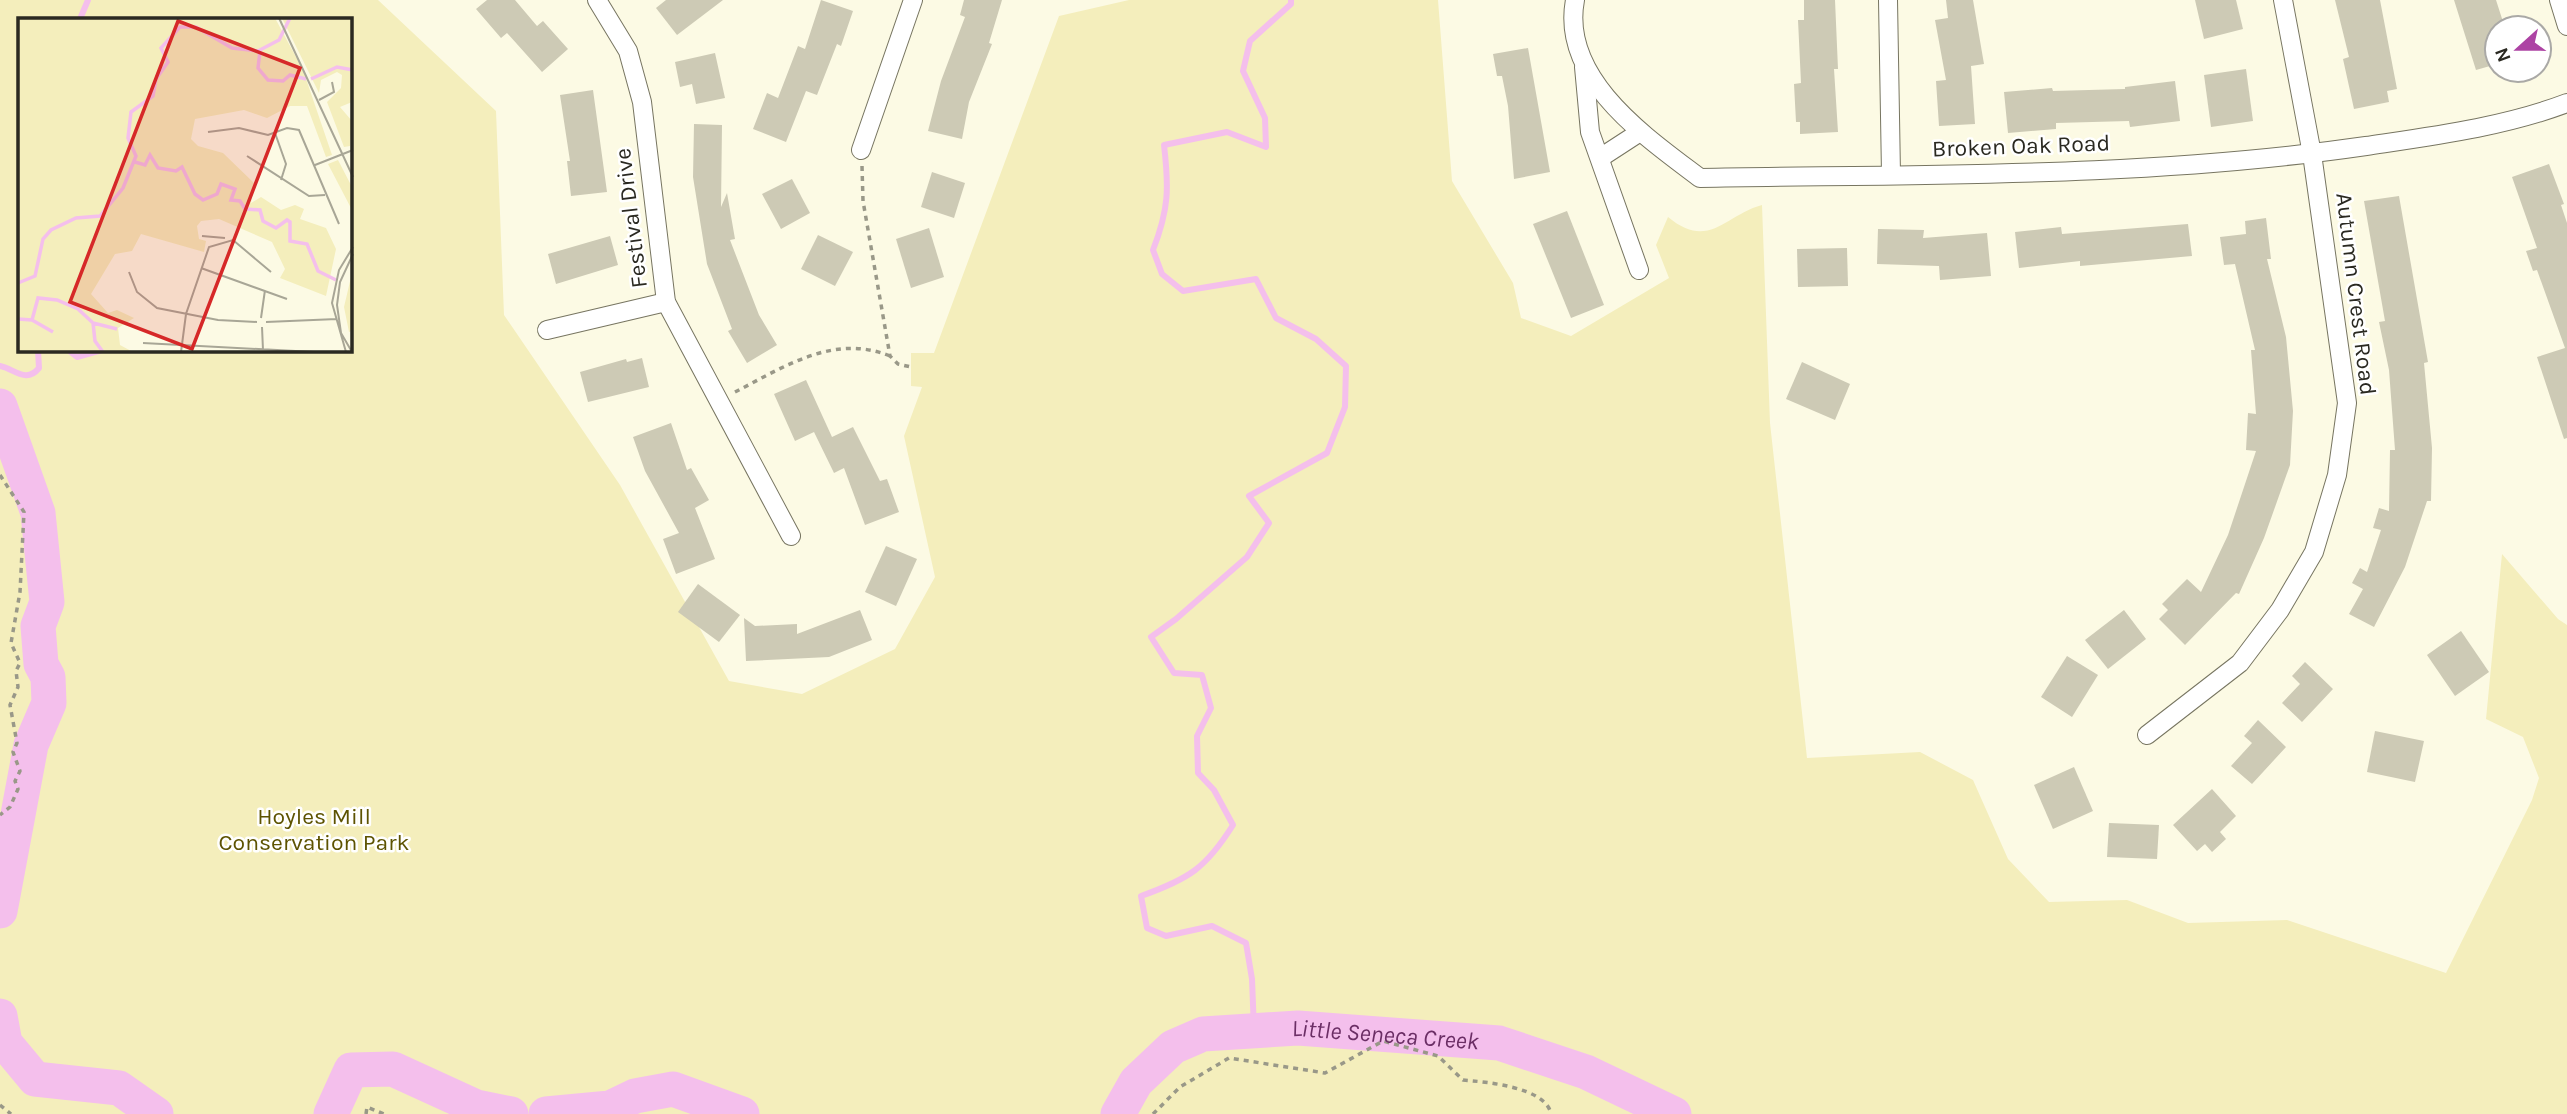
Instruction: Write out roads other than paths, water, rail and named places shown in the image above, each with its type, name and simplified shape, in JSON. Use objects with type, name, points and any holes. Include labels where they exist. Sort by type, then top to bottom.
[{"type":"street","name":"Festival Drive","points":[[597,0],[628,51],[642,102],[666,302],[791,536]]},
{"type":"street","points":[[862,150],[913,0]]},
{"type":"street","name":"Broken Oak Road","points":[[1575,0],[1576,38],[1583,63],[1595,82],[1640,132],[1700,178],[2175,167],[2312,154],[2441,135],[2567,103]]},
{"type":"street","points":[[1888,0],[1891,174]]},
{"type":"street","name":"Autumn Crest Road","points":[[2147,735],[2240,663],[2280,610],[2314,552],[2337,475],[2347,403],[2312,154],[2283,0]]},
{"type":"street","points":[[2559,0],[2567,26]]},
{"type":"street","points":[[1583,63],[1590,132],[1639,270]]},
{"type":"street","points":[[1600,158],[1640,132]]},
{"type":"street","points":[[547,330],[666,302]]},
{"type":"waterway","points":[[80,18],[88,0]]},
{"type":"waterway","points":[[1254,1030],[1252,979],[1246,943],[1212,926],[1166,936],[1147,928],[1141,896],[1172,884],[1195,870],[1214,852],[1233,825],[1214,790],[1198,773],[1197,736],[1211,708],[1202,675],[1174,673],[1151,637],[1176,619],[1247,557],[1269,523],[1249,496],[1327,453],[1345,407],[1346,366],[1316,339],[1276,318],[1256,279],[1183,291],[1162,274],[1153,250],[1166,198],[1164,145],[1227,132],[1266,147],[1265,118],[1243,71],[1250,41],[1291,4],[1291,0]]},
{"type":"waterway","points":[[0,366],[30,375],[39,368],[38,352]]},
{"type":"waterway","points":[[71,352],[77,357],[95,352]]},
{"type":"waterway","name":"Little Seneca Creek","points":[[0,406],[38,513],[47,602],[38,626],[41,664],[48,677],[49,703],[31,745],[0,911]]},
{"type":"waterway","name":"Little Seneca Creek","points":[[0,1016],[5,1043],[35,1079],[119,1088],[156,1114]]},
{"type":"waterway","name":"Little Seneca Creek","points":[[1118,1114],[1136,1082],[1173,1047],[1203,1034],[1298,1028],[1499,1043],[1586,1072],[1674,1114]]},
{"type":"waterway","name":"Little Seneca Creek","points":[[331,1114],[351,1070],[393,1069],[476,1107],[511,1114]]},
{"type":"waterway","name":"Little Seneca Creek","points":[[546,1114],[610,1108],[635,1096],[673,1089],[742,1114]]},
{"type":"park label","name":"Hoyles Mill Conservation Park","points":[[314,829]]}]
